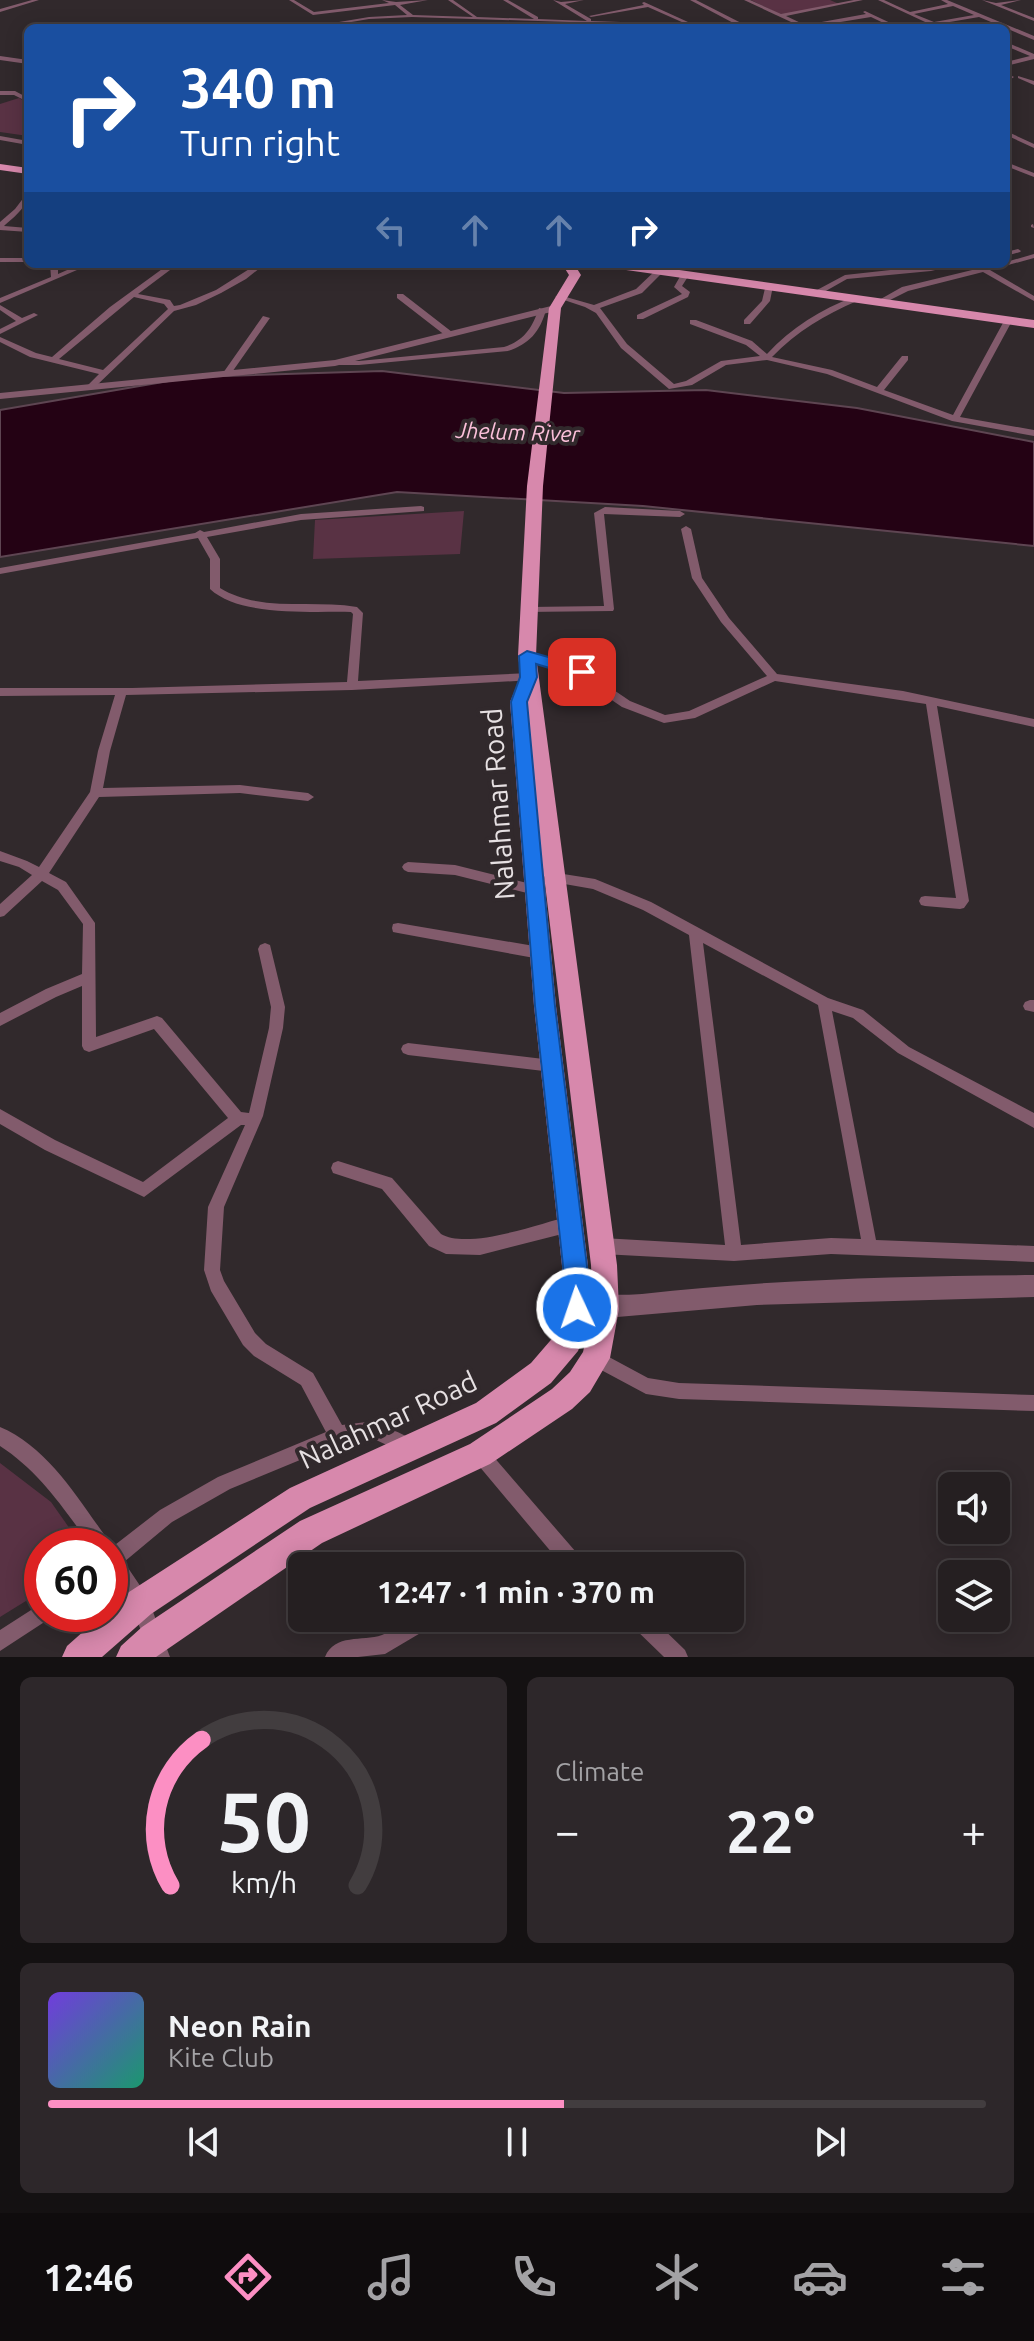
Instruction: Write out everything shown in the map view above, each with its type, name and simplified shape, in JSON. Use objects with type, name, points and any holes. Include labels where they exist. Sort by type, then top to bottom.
[{"type":"main road","points":[[0,169],[24,173]]},
{"type":"main road","name":"Nalahmar Road","points":[[132,1657],[156,1648],[311,1532],[480,1454],[562,1399],[580,1382],[596,1358],[606,1309],[602,1246],[546,884],[535,701],[528,667],[535,486],[556,303],[575,275],[571,268]]},
{"type":"main road","points":[[556,303],[587,268]]},
{"type":"main road","points":[[639,268],[1008,321],[1034,322]]},
{"type":"main road","points":[[670,268],[1034,322]]},
{"type":"main road","name":"Nalahmar Road","points":[[78,1657],[140,1603],[300,1498],[486,1413],[541,1373],[568,1341],[577,1308],[540,953],[546,884]]},
{"type":"street","points":[[0,11],[37,0]]},
{"type":"street","points":[[293,0],[313,14],[426,0]]},
{"type":"street","points":[[384,0],[396,4],[412,16]]},
{"type":"street","points":[[450,0],[478,18]]},
{"type":"street","points":[[505,0],[538,19]]},
{"type":"street","points":[[558,2],[582,0]]},
{"type":"street","points":[[638,0],[690,24]]},
{"type":"street","points":[[692,0],[739,24]]},
{"type":"street","points":[[746,0],[799,24]]},
{"type":"street","points":[[837,0],[890,24]]},
{"type":"street","points":[[779,16],[861,0]]},
{"type":"street","points":[[880,0],[933,24],[980,15]]},
{"type":"street","points":[[943,0],[1002,24]]},
{"type":"street","points":[[984,0],[1034,20]]},
{"type":"street","points":[[995,5],[1019,0]]},
{"type":"street","points":[[558,2],[591,22]]},
{"type":"street","points":[[911,13],[954,4]]},
{"type":"street","points":[[584,18],[649,5]]},
{"type":"street","points":[[1021,15],[1034,12]]},
{"type":"street","points":[[822,24],[872,15]]},
{"type":"street","points":[[331,24],[412,16],[620,24]]},
{"type":"street","points":[[1010,27],[1034,38]]},
{"type":"street","points":[[1010,43],[1034,38]]},
{"type":"street","points":[[1010,46],[1034,57]]},
{"type":"street","points":[[1010,63],[1034,57]]},
{"type":"street","points":[[0,58],[24,61]]},
{"type":"street","points":[[1020,77],[1034,83]]},
{"type":"street","points":[[0,93],[15,93],[24,98]]},
{"type":"street","points":[[1010,136],[1034,146]]},
{"type":"street","points":[[1021,141],[1034,137]]},
{"type":"street","points":[[0,138],[24,142]]},
{"type":"street","points":[[1010,166],[1034,175]]},
{"type":"street","points":[[0,227],[24,200]]},
{"type":"street","points":[[0,210],[18,210]]},
{"type":"street","points":[[0,227],[24,230]]},
{"type":"street","points":[[1010,253],[1018,251]]},
{"type":"street","points":[[1010,263],[1034,256]]},
{"type":"street","points":[[0,260],[24,260]]},
{"type":"street","points":[[54,268],[55,278]]},
{"type":"street","points":[[0,301],[78,268]]},
{"type":"street","points":[[56,358],[169,268]]},
{"type":"street","points":[[91,386],[172,309],[188,306],[244,278],[256,268]]},
{"type":"street","points":[[821,290],[845,277],[936,268]]},
{"type":"street","points":[[883,300],[905,289],[992,268]]},
{"type":"street","points":[[985,270],[1034,299]]},
{"type":"street","points":[[335,363],[556,303],[594,308],[639,291],[660,271]]},
{"type":"street","points":[[640,317],[685,295],[686,292],[678,287],[685,275]]},
{"type":"street","points":[[747,322],[766,301],[769,286]]},
{"type":"street","points":[[134,295],[167,302],[172,309]]},
{"type":"street","points":[[400,296],[449,334]]},
{"type":"street","points":[[767,358],[790,333],[812,318],[854,299]]},
{"type":"street","points":[[0,396],[505,349],[526,342],[556,303]]},
{"type":"street","points":[[0,307],[21,321]]},
{"type":"street","points":[[594,308],[624,346],[672,387],[689,383],[724,363],[767,358],[829,372],[955,419],[1034,433]]},
{"type":"street","points":[[0,332],[34,315]]},
{"type":"street","points":[[227,373],[266,318]]},
{"type":"street","points":[[955,419],[1008,321]]},
{"type":"street","points":[[693,322],[749,343],[767,358]]},
{"type":"street","points":[[0,339],[33,355],[56,358],[106,373]]},
{"type":"street","points":[[880,389],[905,358]]},
{"type":"street","points":[[0,571],[301,517],[421,509]]},
{"type":"street","points":[[529,610],[609,609],[599,513],[605,510],[680,514]]},
{"type":"street","points":[[686,529],[697,578],[725,620],[774,677]]},
{"type":"street","points":[[200,533],[215,559],[215,589],[221,595],[256,602],[353,609],[358,613],[352,686]]},
{"type":"street","points":[[0,692],[121,693],[352,686],[528,667],[573,668],[626,704],[664,719],[691,715],[774,677],[931,700],[1034,723]]},
{"type":"street","points":[[0,912],[42,873],[96,793],[104,751],[121,693]]},
{"type":"street","points":[[925,901],[960,904],[963,901],[931,700]]},
{"type":"street","points":[[96,793],[240,789],[308,797]]},
{"type":"street","points":[[0,856],[42,873],[62,886],[89,923],[89,1046],[157,1022],[238,1119]]},
{"type":"street","points":[[408,867],[455,870],[546,884],[595,884],[647,906],[824,1002],[858,1014],[906,1051],[1034,1121]]},
{"type":"street","points":[[398,928],[540,953]]},
{"type":"street","points":[[695,932],[734,1253]]},
{"type":"street","points":[[265,949],[278,1007],[256,1116],[216,1207],[212,1270],[217,1285],[249,1339],[260,1350],[307,1379],[338,1436]]},
{"type":"street","points":[[0,1020],[88,978]]},
{"type":"street","points":[[824,1002],[870,1247]]},
{"type":"street","points":[[408,1049],[552,1066]]},
{"type":"street","points":[[0,1116],[50,1145],[144,1190],[238,1119],[256,1116]]},
{"type":"street","points":[[338,1168],[387,1183],[435,1240],[446,1246],[480,1247],[570,1224]]},
{"type":"street","points":[[602,1246],[734,1253],[831,1246],[1034,1254]]},
{"type":"street","points":[[577,1308],[606,1309],[666,1299],[872,1287],[1034,1286]]},
{"type":"street","points":[[596,1358],[646,1386],[679,1391],[1034,1403]]},
{"type":"street","points":[[128,1542],[224,1483],[338,1436],[359,1429],[375,1430],[411,1447]]},
{"type":"street","points":[[0,1436],[15,1444],[54,1480],[88,1528]]},
{"type":"street","points":[[480,1454],[563,1552]]},
{"type":"street","points":[[128,1585],[140,1603],[156,1648]]},
{"type":"street","points":[[0,1641],[24,1624]]},
{"type":"street","points":[[335,1657],[346,1649],[385,1644],[404,1632]]},
{"type":"street","points":[[652,1632],[678,1657]]},
{"type":"shaded area","points":[[751,0],[830,0],[839,4],[781,15]]},
{"type":"shaded area","points":[[19,98],[24,101],[24,135],[0,132],[0,104]]},
{"type":"shaded area","points":[[464,511],[460,554],[313,559],[315,520]]},
{"type":"shaded area","points":[[0,1463],[51,1502],[69,1528],[24,1528],[24,1602],[0,1617]]},
{"type":"water","name":"Jhelum River","points":[[382,371],[564,393],[706,390],[857,408],[1034,442],[1034,546],[643,506],[397,492],[0,557],[0,410],[192,377]]},
{"type":"route","points":[[577,1308],[575,1266],[545,1006],[519,702],[529,677],[527,656],[582,672]]}]
